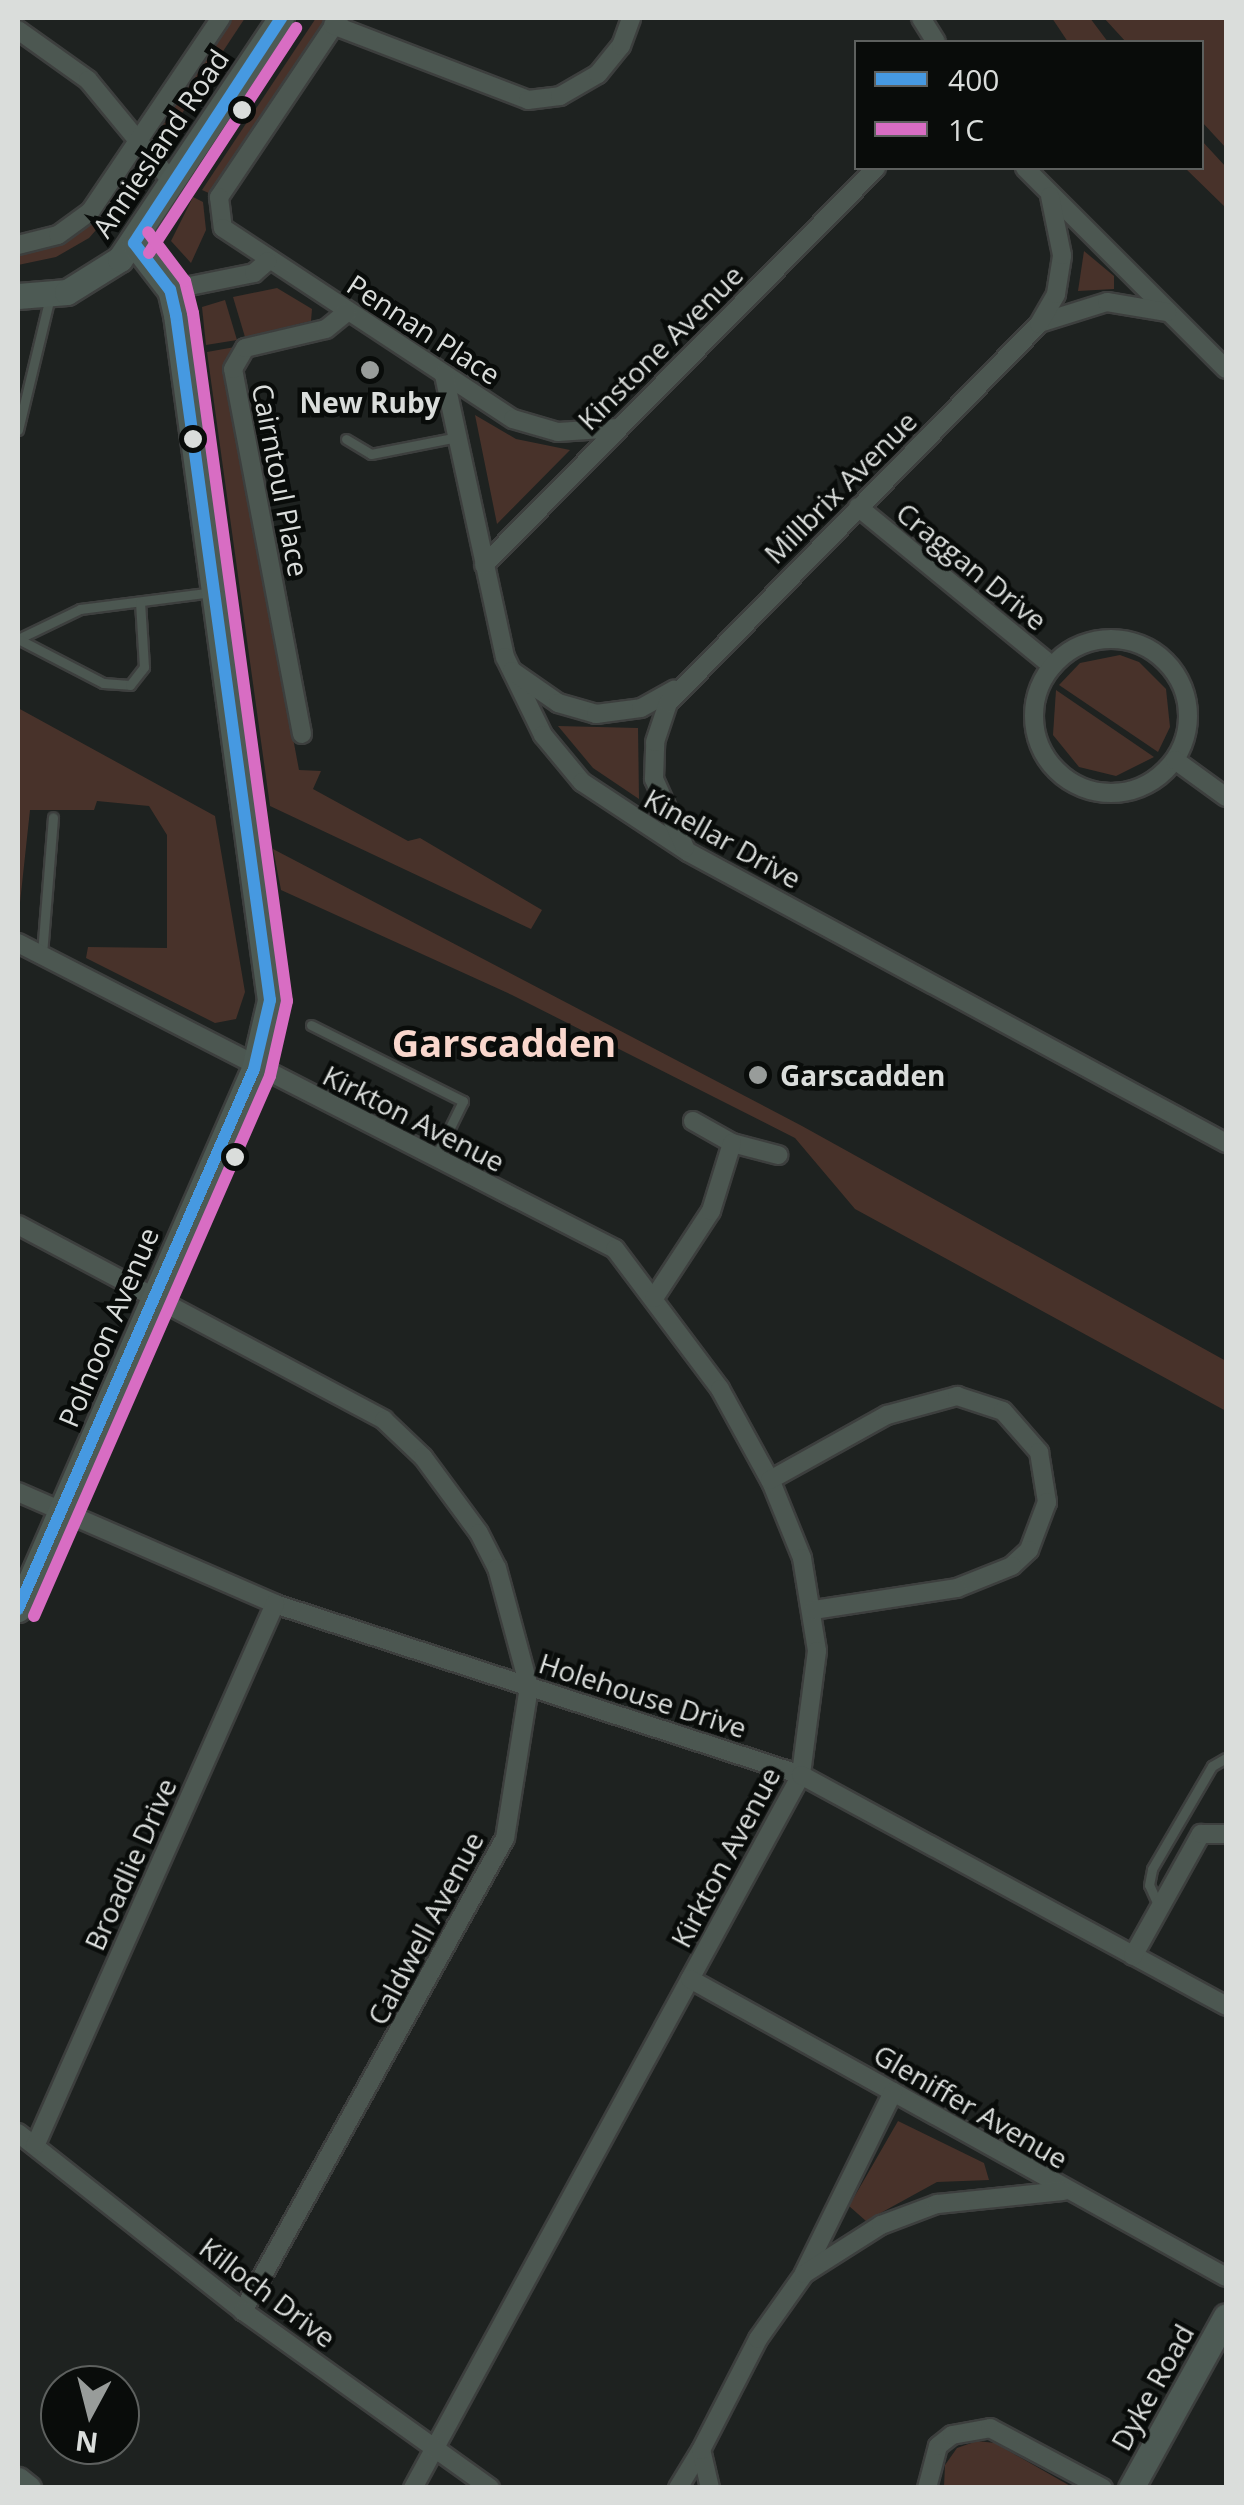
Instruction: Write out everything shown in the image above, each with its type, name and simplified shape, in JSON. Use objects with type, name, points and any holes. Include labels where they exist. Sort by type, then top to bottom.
[{"type":"street","name":"Anniesland Road","points":[[18,245],[58,236],[81,221],[221,18]]},
{"type":"street","name":"Anniesland Road","points":[[18,296],[50,296],[94,280],[134,243],[282,18]]},
{"type":"street","points":[[336,22],[528,100],[560,96],[598,74],[622,46],[631,18]]},
{"type":"street","points":[[921,18],[935,40]]},
{"type":"street","name":"Pennan Place","points":[[336,22],[219,197],[218,222],[347,312],[532,426],[618,428]]},
{"type":"street","points":[[18,30],[73,67],[140,140],[172,182]]},
{"type":"street","name":"Kinstone Avenue","points":[[484,565],[874,170]]},
{"type":"street","points":[[1027,170],[1226,369]]},
{"type":"street","name":"Millbrix Avenue","points":[[688,852],[663,811],[653,767],[660,722],[679,688],[1040,324],[1056,294],[1062,255],[1050,196]]},
{"type":"street","points":[[134,243],[170,290],[254,273],[268,260]]},
{"type":"street","name":"Polnoon Avenue","points":[[18,1609],[254,1069],[270,1000],[170,290]]},
{"type":"street","name":"Millbrix Avenue","points":[[1040,324],[1107,302],[1168,312]]},
{"type":"street","name":"Cairntoul Place","points":[[302,734],[233,369],[245,348],[326,329],[347,312]]},
{"type":"street","name":"Kinellar Drive","points":[[444,375],[510,669],[543,735],[582,782],[688,852],[1226,1144]]},
{"type":"street","name":"Craggan Drive","points":[[858,507],[1052,666]]},
{"type":"street","name":"Craggan Drive","points":[[1108,638],[1129,640],[1166,661],[1183,688],[1189,720],[1175,760],[1161,775],[1124,792],[1093,790],[1065,778],[1040,745],[1034,724],[1035,704],[1052,666],[1068,652],[1108,638]]},
{"type":"street","name":"Millbrix Avenue","points":[[510,669],[558,703],[596,714],[641,708],[679,688]]},
{"type":"street","points":[[1175,760],[1226,797]]},
{"type":"street","name":"Kirkton Avenue","points":[[18,943],[254,1069],[614,1249],[720,1389],[770,1480],[802,1558],[814,1610],[815,1698],[801,1776],[413,2488]]},
{"type":"street","points":[[692,1121],[732,1144],[778,1155]]},
{"type":"street","points":[[654,1298],[711,1211],[732,1144]]},
{"type":"street","name":"Caldwell Avenue","points":[[18,1225],[346,1396],[423,1457],[497,1568],[529,1687],[505,1838],[244,2310]]},
{"type":"street","points":[[770,1480],[886,1415],[958,1396],[1002,1412],[1039,1452],[1047,1502],[1029,1550],[1012,1566],[956,1588],[814,1610]]},
{"type":"street","name":"Holehouse Drive","points":[[18,1492],[275,1604],[801,1776],[1226,2006]]},
{"type":"street","name":"Broadlie Drive","points":[[35,2146],[275,1604]]},
{"type":"street","points":[[1133,1956],[1200,1834],[1226,1834]]},
{"type":"street","name":"Gleniffer Avenue","points":[[690,1979],[1064,2190],[1226,2276]]},
{"type":"street","points":[[678,2488],[758,2340],[804,2274],[893,2092]]},
{"type":"street","name":"Killoch Drive","points":[[18,2133],[244,2310],[490,2488]]},
{"type":"street","points":[[804,2274],[880,2225],[937,2204],[1064,2190]]},
{"type":"street","name":"Dyke Road","points":[[1131,2488],[1226,2316]]},
{"type":"street","points":[[927,2488],[938,2446],[952,2435],[990,2428],[1103,2488]]},
{"type":"street","points":[[701,2450],[710,2488]]},
{"type":"street","points":[[18,2480],[28,2488]]},
{"type":"lane","points":[[18,430],[50,296]]},
{"type":"lane","points":[[346,439],[371,454],[458,436]]},
{"type":"lane","points":[[19,640],[70,612],[215,592]]},
{"type":"lane","points":[[19,640],[103,683],[130,686],[144,666],[140,602]]},
{"type":"lane","points":[[42,954],[53,817]]},
{"type":"lane","points":[[310,1025],[463,1101],[435,1159]]},
{"type":"lane","points":[[1159,1909],[1150,1885],[1152,1869],[1212,1766],[1226,1758]]},
{"type":"shaded area","points":[[233,18],[245,18],[171,130],[163,125]]},
{"type":"shaded area","points":[[316,18],[329,18],[211,194],[202,190]]},
{"type":"shaded area","points":[[1052,18],[1090,18],[1106,40],[1067,40]]},
{"type":"shaded area","points":[[1104,18],[1226,18],[1226,148],[1204,124],[1204,40],[1124,40]]},
{"type":"shaded area","points":[[1204,143],[1226,167],[1226,208],[1187,170],[1204,170]]},
{"type":"shaded area","points":[[126,181],[134,187],[89,238],[56,257],[18,265],[18,254],[52,248],[82,231]]},
{"type":"shaded area","points":[[193,197],[203,202],[206,230],[191,263],[171,241]]},
{"type":"shaded area","points":[[1084,251],[1114,276],[1114,289],[1078,291]]},
{"type":"shaded area","points":[[277,288],[312,309],[311,321],[245,337],[233,297]]},
{"type":"shaded area","points":[[225,300],[237,340],[206,345],[202,307]]},
{"type":"shaded area","points":[[235,347],[227,385],[299,770],[321,771],[313,789],[408,841],[420,838],[542,910],[531,929],[270,806],[207,352]]},
{"type":"shaded area","points":[[475,415],[516,439],[570,450],[497,524]]},
{"type":"shaded area","points":[[1120,655],[1139,662],[1166,689],[1170,727],[1158,752],[1059,685],[1080,663]]},
{"type":"shaded area","points":[[1056,690],[1154,757],[1116,776],[1079,767],[1053,735]]},
{"type":"shaded area","points":[[18,708],[215,816],[245,992],[236,1019],[215,1023],[86,958],[88,947],[167,948],[167,835],[149,806],[97,801],[94,810],[30,810],[18,921]]},
{"type":"shaded area","points":[[558,726],[638,728],[639,799],[593,768]]},
{"type":"shaded area","points":[[273,849],[802,1126],[1226,1361],[1226,1411],[855,1209],[795,1138],[512,995],[281,890]]},
{"type":"shaded area","points":[[898,2121],[984,2163],[989,2180],[937,2182],[866,2221],[849,2206]]},
{"type":"shaded area","points":[[977,2441],[995,2443],[1072,2487],[944,2487],[945,2465],[957,2448]]},
{"type":"transit line","name":"400","points":[[134,243],[281,18]]},
{"type":"transit line","name":"1C","points":[[149,253],[296,28]]},
{"type":"transit line","name":"1C","points":[[34,1616],[270,1076],[287,1001],[193,313],[185,281],[148,232]]},
{"type":"transit line","name":"400","points":[[18,1609],[254,1069],[270,1000],[176,315],[170,290],[134,243]]},
{"type":"place","name":"New Ruby","points":[[370,370]]},
{"type":"place","name":"Garscadden","points":[[758,1075]]},
{"type":"district","name":"Garscadden","points":[[504,1043]]}]
